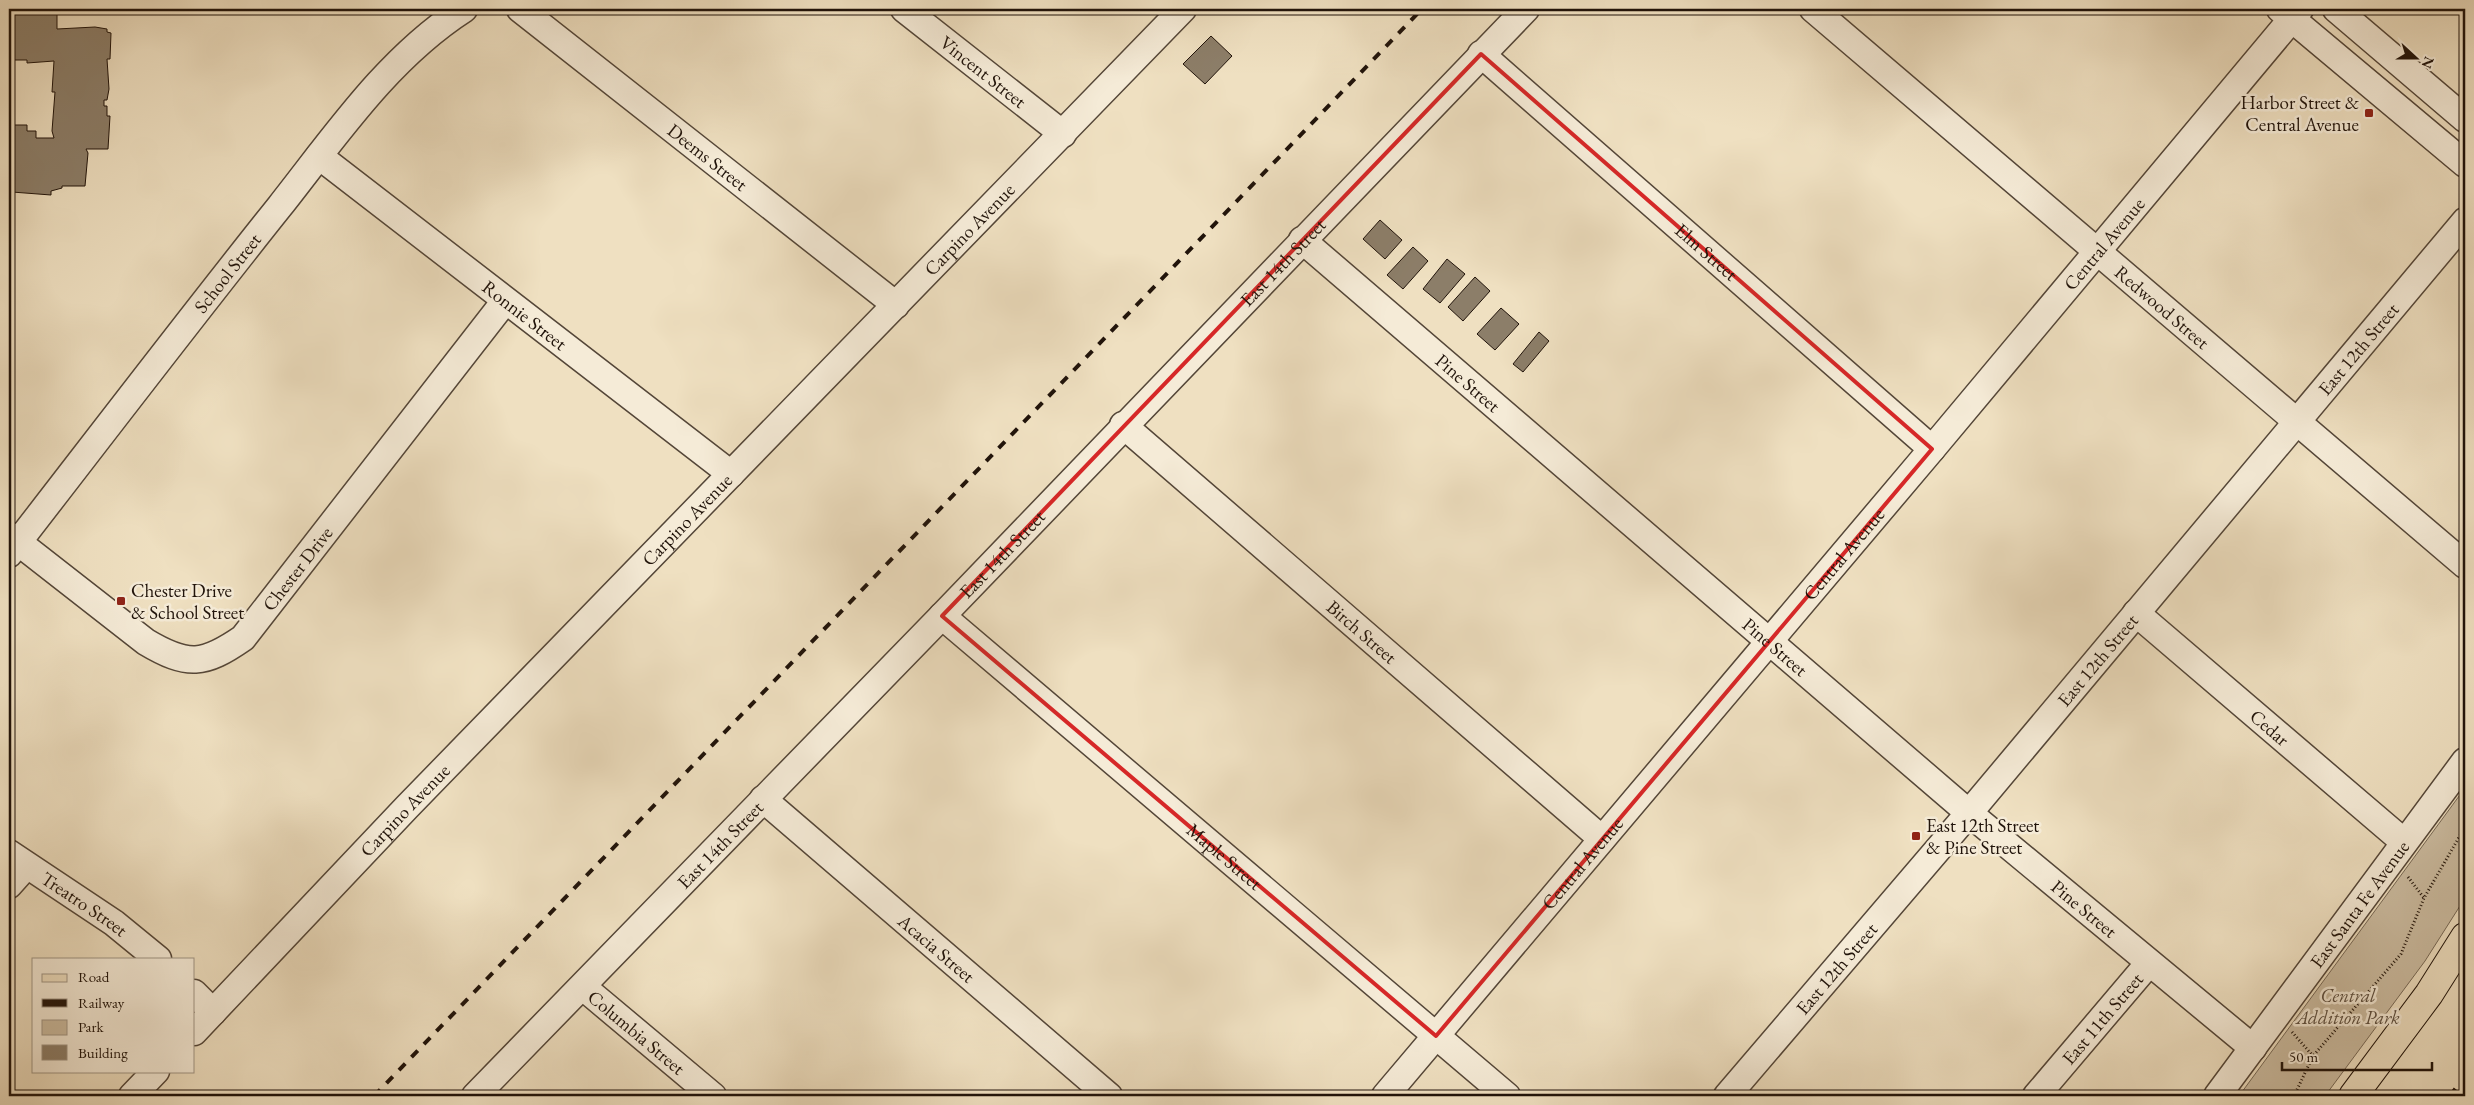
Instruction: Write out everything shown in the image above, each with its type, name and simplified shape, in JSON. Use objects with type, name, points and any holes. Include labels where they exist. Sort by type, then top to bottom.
[{"type":"main road","points":[[2353,1096],[2429,994],[2465,937]]},
{"type":"street","name":"School Street","points":[[12,544],[379,81],[435,28],[464,9]]},
{"type":"street","name":"Deems Street","points":[[520,9],[896,305]]},
{"type":"street","name":"Vincent Street","points":[[904,9],[1063,134]]},
{"type":"street","name":"Carpino Avenue","points":[[195,1031],[407,807],[1183,9]]},
{"type":"street","name":"East 14th Street","points":[[474,1096],[583,987],[1526,9]]},
{"type":"street","name":"Redwood Street","points":[[1813,9],[2296,423],[2465,565]]},
{"type":"street","points":[[2336,9],[2465,119]]},
{"type":"street","name":"Central Avenue","points":[[1385,1096],[2097,252],[2291,12]]},
{"type":"street","points":[[2291,12],[2465,164]]},
{"type":"street","name":"Elm Street","points":[[1481,54],[1932,449]]},
{"type":"street","name":"Ronnie Street","points":[[319,156],[731,474]]},
{"type":"street","name":"East 12th Street","points":[[1727,1096],[1969,813],[2465,221]]},
{"type":"street","name":"Pine Street","points":[[1302,240],[1770,640],[1969,813],[2253,1048]]},
{"type":"street","name":"Chester Drive","points":[[12,544],[146,642],[169,656],[194,661],[219,654],[243,638],[505,301]]},
{"type":"street","name":"Birch Street","points":[[1123,426],[1602,839]]},
{"type":"street","name":"Cedar","points":[[2136,613],[2404,842]]},
{"type":"street","name":"Maple Street","points":[[942,616],[1508,1096]]},
{"type":"street","name":"East Santa Fe Avenue","points":[[2217,1096],[2465,761]]},
{"type":"street","name":"Acacia Street","points":[[763,799],[1109,1096]]},
{"type":"street","name":"Treatro Street","points":[[14,868],[114,923],[157,958]]},
{"type":"street","name":"East 11th Street","points":[[2036,1096],[2149,963]]},
{"type":"street","name":"Columbia Street","points":[[583,987],[713,1096]]},
{"type":"street","points":[[195,994],[213,1012]]},
{"type":"street","points":[[132,1096],[155,1072]]},
{"type":"path","points":[[2294,1096],[2313,1056],[2401,954],[2424,898],[2465,827]]},
{"type":"path","points":[[2277,1015],[2313,1056]]},
{"type":"highlighted area","points":[[1481,54],[1932,449],[1436,1036],[942,616]]},
{"type":"green space","name":"Central Addition Park","points":[[2465,788],[2465,898],[2425,961],[2325,1096],[2239,1096]]},
{"type":"building","points":[[9,9],[57,9],[57,29],[95,27],[107,29],[107,32],[111,33],[110,59],[107,59],[109,89],[107,100],[104,100],[104,106],[107,106],[107,116],[110,116],[108,149],[86,149],[88,153],[85,186],[62,186],[62,188],[51,191],[51,195],[12,192],[12,221],[9,221],[9,125],[27,125],[27,131],[36,131],[36,138],[54,138],[52,131],[55,92],[52,92],[54,61],[27,63],[27,60],[14,60],[14,45],[11,45],[11,39],[9,39]]},
{"type":"building","points":[[1211,36],[1232,56],[1205,84],[1183,64]]},
{"type":"building","points":[[1380,220],[1402,240],[1385,259],[1363,239]]},
{"type":"building","points":[[1413,247],[1428,261],[1403,289],[1387,275]]},
{"type":"building","points":[[1447,259],[1465,274],[1440,303],[1423,289]]},
{"type":"building","points":[[1475,277],[1490,291],[1463,321],[1448,307]]},
{"type":"building","points":[[1501,308],[1519,324],[1495,350],[1477,334]]},
{"type":"building","points":[[1539,332],[1549,341],[1523,372],[1513,364]]},
{"type":"railway","points":[[374,1096],[1422,9]]},
{"type":"railway","points":[[2450,1096],[2465,1076]]},
{"type":"place","name":"Harbor Street & Central Avenue","points":[[2369,113]]},
{"type":"place","name":"Chester Drive & School Street","points":[[121,601]]},
{"type":"place","name":"East 12th Street & Pine Street","points":[[1916,836]]}]
